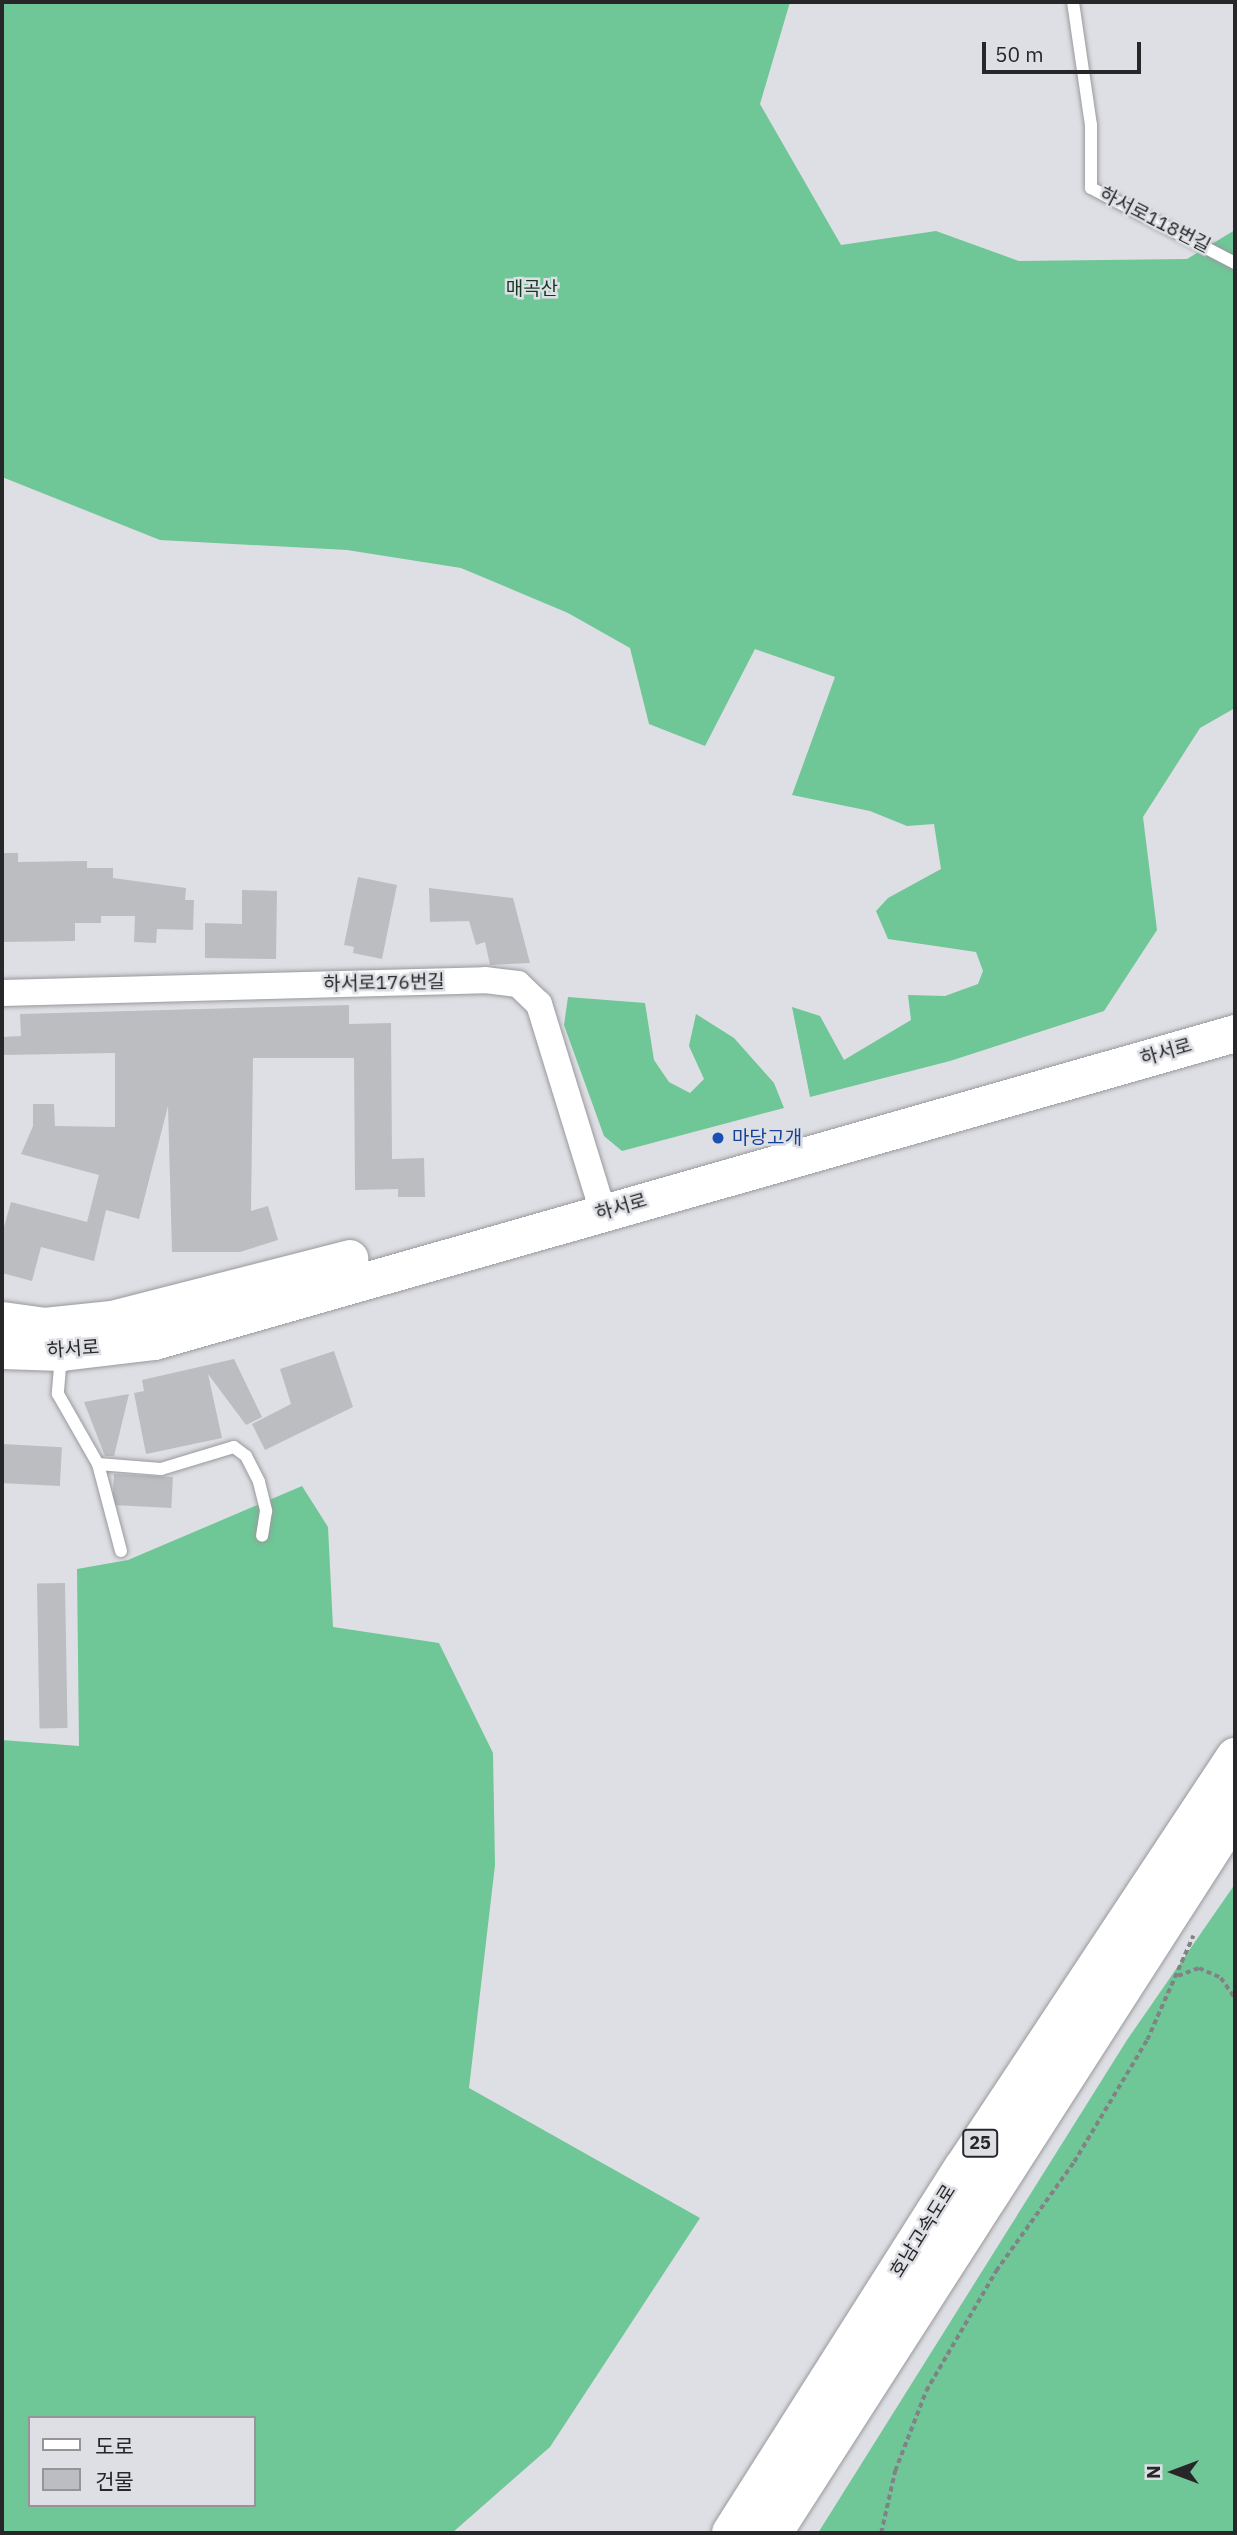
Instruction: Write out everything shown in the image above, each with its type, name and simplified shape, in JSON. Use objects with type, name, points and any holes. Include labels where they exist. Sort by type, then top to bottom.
[{"type":"highway","name":"호남고속도로","points":[[731,2533],[963,2168],[1235,1757]]},
{"type":"highway","name":"호남고속도로","points":[[773,2533],[1235,1813]]},
{"type":"highway","points":[[794,2533],[905,2355],[990,2192]]},
{"type":"main road","name":"하서로","points":[[2,1350],[62,1352],[155,1341],[600,1200],[1235,1006]]},
{"type":"main road","name":"하서로","points":[[2,1320],[58,1324],[190,1303],[600,1200],[1235,1032]]},
{"type":"street","name":"하서로176번길","points":[[2,993],[485,980],[518,984],[540,1004],[600,1200]]},
{"type":"lane","name":"하서로118번길","points":[[1073,2],[1091,125],[1091,188],[1235,262]]},
{"type":"lane","points":[[62,1352],[58,1394],[98,1464],[121,1551]]},
{"type":"lane","points":[[98,1464],[161,1469],[234,1447],[246,1456],[259,1482],[266,1511],[262,1535]]},
{"type":"path","points":[[881,2533],[895,2471],[926,2391],[996,2271],[1074,2162],[1147,2040],[1178,1976],[1199,1968],[1221,1978],[1235,1998]]},
{"type":"green space","name":"매곡산","points":[[2,2],[790,2],[760,104],[841,245],[936,231],[1019,261],[1187,259],[1235,230],[1235,708],[1200,728],[1143,817],[1157,930],[1104,1011],[950,1061],[810,1097],[792,1007],[820,1016],[844,1060],[911,1020],[908,995],[945,996],[978,984],[983,971],[976,952],[888,939],[876,911],[888,898],[941,869],[934,824],[907,826],[870,811],[792,795],[835,677],[755,649],[705,746],[649,724],[630,648],[568,613],[461,568],[347,550],[160,540],[2,477]]},
{"type":"green space","points":[[568,997],[645,1003],[654,1060],[669,1082],[690,1093],[704,1079],[689,1046],[696,1014],[734,1038],[774,1083],[784,1108],[622,1151],[604,1136],[564,1025]]},
{"type":"green space","points":[[302,1486],[328,1527],[333,1627],[439,1643],[493,1753],[495,1865],[469,2088],[700,2218],[550,2447],[452,2533],[2,2533],[2,1740],[79,1746],[77,1569],[128,1560]]},
{"type":"green space","points":[[1235,1884],[1235,2533],[818,2533],[1127,2040]]},
{"type":"building","points":[[2,853],[18,853],[18,862],[87,861],[87,868],[113,868],[113,878],[186,888],[185,900],[194,900],[193,930],[157,929],[156,943],[134,942],[135,916],[101,916],[101,923],[75,923],[75,941],[2,942]]},
{"type":"building","points":[[358,877],[397,885],[382,959],[353,953],[354,947],[344,945]]},
{"type":"building","points":[[429,888],[513,898],[530,963],[490,965],[485,942],[476,945],[469,921],[430,922]]},
{"type":"building","points":[[242,890],[277,891],[276,959],[205,958],[205,923],[242,924]]},
{"type":"building","points":[[349,1005],[349,1024],[391,1023],[392,1159],[424,1158],[425,1197],[398,1197],[398,1189],[355,1190],[354,1058],[253,1058],[251,1211],[268,1206],[278,1240],[240,1252],[172,1252],[168,1106],[139,1219],[106,1210],[94,1261],[41,1247],[32,1281],[2,1273],[2,1234],[11,1202],[87,1222],[99,1175],[21,1154],[33,1126],[33,1104],[54,1104],[55,1126],[115,1127],[115,1053],[2,1055],[2,1037],[21,1036],[20,1014]]},
{"type":"building","points":[[334,1351],[353,1407],[265,1450],[252,1424],[291,1404],[280,1369]]},
{"type":"building","points":[[234,1359],[262,1417],[246,1425],[208,1374],[222,1438],[146,1454],[134,1393],[144,1391],[142,1380]]},
{"type":"building","points":[[129,1394],[114,1456],[105,1456],[84,1402]]},
{"type":"building","points":[[2,1444],[62,1447],[60,1486],[2,1483]]},
{"type":"building","points":[[114,1474],[173,1477],[171,1508],[112,1505]]},
{"type":"building","points":[[37,1583],[65,1583],[68,1728],[40,1728]]},
{"type":"place","name":"마당고개","points":[[718,1138]]}]
